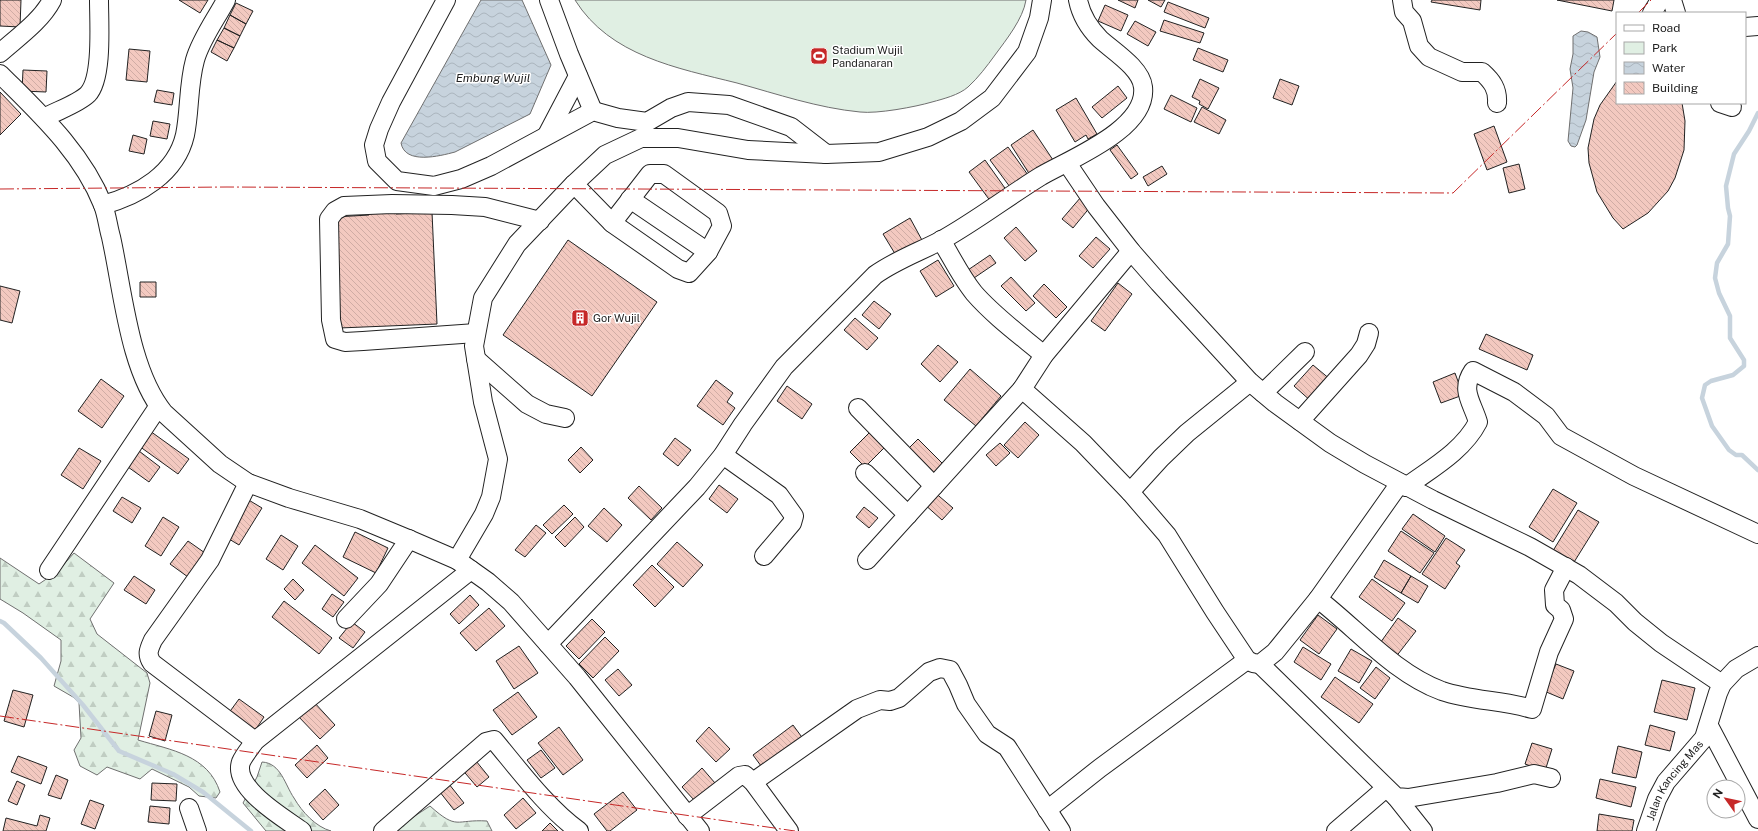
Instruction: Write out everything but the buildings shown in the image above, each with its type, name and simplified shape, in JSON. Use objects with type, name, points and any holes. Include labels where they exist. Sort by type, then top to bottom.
[{"type":"street","points":[[0,52],[25,31],[49,6],[52,0]]},
{"type":"street","points":[[44,118],[82,99],[93,88],[98,67],[99,0]]},
{"type":"street","points":[[103,205],[120,201],[153,182],[163,175],[176,159],[185,135],[192,75],[196,58],[226,0]]},
{"type":"street","points":[[446,0],[391,102],[379,129],[374,145],[377,161],[397,181],[434,186],[461,179],[593,111],[618,118],[644,130],[678,138],[748,150],[826,154],[879,152],[928,137],[961,121],[992,98],[1027,52],[1040,18],[1042,0]]},
{"type":"street","points":[[549,0],[593,111]]},
{"type":"street","points":[[548,644],[663,524],[723,455],[743,424],[784,367],[875,275],[891,264],[941,240],[977,219],[1042,176],[1097,146],[1124,126],[1136,112],[1143,99],[1143,86],[1137,73],[1090,29],[1083,16],[1078,0]]},
{"type":"street","points":[[1402,0],[1404,12],[1412,21],[1419,46],[1429,57],[1462,72],[1482,72],[1492,82],[1498,94],[1497,103]]},
{"type":"street","points":[[1653,12],[1660,0]]},
{"type":"street","points":[[1672,0],[1676,12]]},
{"type":"street","points":[[1746,27],[1758,26]]},
{"type":"street","points":[[0,74],[44,118],[70,148],[86,172],[103,205],[141,373],[158,407],[164,413],[220,464],[248,483],[289,498],[360,519],[409,539],[457,560],[488,582],[511,602],[577,677],[691,825],[739,776],[744,775],[753,782],[789,831]]},
{"type":"street","points":[[547,135],[578,76]]},
{"type":"street","points":[[457,560],[484,514],[491,498],[498,459],[483,402],[474,346],[476,333],[483,298],[517,244],[574,184],[605,155],[644,130],[671,108],[688,102],[729,105],[791,127],[826,154]]},
{"type":"street","points":[[1067,163],[1096,206],[1131,251],[1257,387],[1300,421],[1330,442],[1403,485],[1530,547],[1566,567],[1616,603],[1635,622],[1661,643],[1722,684]]},
{"type":"street","points":[[574,184],[612,223],[678,269],[689,273],[708,252],[722,226],[718,213],[664,174],[650,174],[612,223]]},
{"type":"street","points":[[630,199],[708,252]]},
{"type":"street","points":[[476,333],[345,342],[334,339],[331,320],[329,219],[335,211],[344,206],[392,204],[452,205],[485,208],[540,220]]},
{"type":"street","points":[[941,240],[961,275],[974,292],[990,309],[1044,355]]},
{"type":"street","points":[[867,560],[1022,389],[1044,355],[1131,251]]},
{"type":"street","points":[[1300,421],[1358,355],[1366,344],[1369,333]]},
{"type":"street","points":[[1130,492],[1161,458],[1187,433],[1257,387],[1305,352]]},
{"type":"street","points":[[476,359],[527,404],[546,414],[565,418]]},
{"type":"street","points":[[753,782],[857,709],[880,700],[890,701],[899,698],[929,672],[940,668],[950,670],[966,704],[987,734],[1007,748],[1052,824],[1100,768],[1254,662],[1275,652],[1318,599],[1403,485],[1455,450],[1471,435],[1478,422],[1466,387],[1468,378],[1473,371],[1514,392],[1546,416],[1561,436],[1646,482],[1758,534]]},
{"type":"street","points":[[1022,389],[1083,443],[1130,492],[1167,535],[1215,612],[1254,662],[1391,793],[1423,831]]},
{"type":"street","points":[[49,570],[158,407]]},
{"type":"street","points":[[858,408],[934,486]]},
{"type":"street","points":[[723,455],[779,496],[794,516],[792,523],[764,556]]},
{"type":"street","points":[[865,473],[908,515]]},
{"type":"street","points":[[248,483],[210,560],[153,640],[148,651],[148,657],[152,663],[255,741]]},
{"type":"street","points":[[346,619],[379,584],[409,539]]},
{"type":"street","points":[[1318,599],[1389,659],[1428,685],[1443,691],[1471,698],[1518,705],[1532,709],[1549,652],[1564,619],[1561,610],[1555,605],[1554,590],[1566,567]]},
{"type":"street","points":[[302,831],[252,793],[245,785],[240,770],[241,762],[255,741],[471,570]]},
{"type":"street","name":"Jalan Kancing Mas","points":[[1646,831],[1666,782],[1701,743],[1709,726],[1718,692],[1722,684],[1736,669],[1758,656]]},
{"type":"street","points":[[1709,726],[1758,819]]},
{"type":"street","points":[[383,831],[486,742],[494,740],[526,778],[569,824],[579,831]]},
{"type":"street","points":[[1391,793],[1408,798],[1497,783],[1534,774],[1551,778]]},
{"type":"street","points":[[1336,831],[1391,793]]},
{"type":"street","points":[[189,808],[197,831]]},
{"type":"green space","name":"Stadium Wujil Pandanaran","points":[[575,0],[1026,0],[1018,22],[1009,36],[982,72],[964,90],[951,96],[925,104],[896,110],[860,112],[798,100],[691,72],[647,57],[626,47],[607,34],[590,19]]},
{"type":"green space","points":[[74,553],[114,583],[90,619],[97,634],[147,673],[150,683],[138,740],[175,751],[197,762],[207,770],[214,780],[220,792],[216,798],[199,796],[189,787],[152,769],[140,779],[107,767],[97,775],[80,766],[74,750],[81,738],[79,703],[73,697],[54,686],[61,661],[61,640],[23,613],[0,599],[0,558],[39,584],[58,571]]},
{"type":"green space","points":[[262,762],[274,766],[278,770],[305,814],[320,826],[331,831],[266,831],[243,803],[257,777]]},
{"type":"green space","points":[[430,806],[446,819],[452,821],[487,821],[492,831],[392,831]]},
{"type":"water","name":"Embung Wujil","points":[[481,0],[522,0],[551,65],[530,114],[455,152],[432,157],[416,157],[409,154],[404,150],[401,143]]},
{"type":"water","points":[[1581,31],[1588,32],[1597,37],[1600,57],[1594,72],[1586,120],[1575,147],[1571,146],[1568,141],[1573,88],[1570,69],[1573,54],[1573,36]]},
{"type":"waterway","points":[[1758,113],[1749,131],[1734,154],[1726,186],[1730,216],[1728,244],[1717,263],[1715,278],[1719,293],[1730,316],[1730,338],[1744,360],[1744,366],[1733,375],[1711,381],[1705,385],[1702,398],[1712,426],[1729,450],[1736,455],[1742,455],[1758,470]]},
{"type":"waterway","points":[[0,621],[41,658],[83,705],[119,751],[173,774],[203,792],[251,831]]},
{"type":"power","points":[[1639,12],[1651,0]]},
{"type":"power","points":[[0,189],[227,187],[1453,193],[1616,34]]},
{"type":"power","points":[[0,716],[795,831]]},
{"type":"place","name":"Stadium Wujil Pandanaran","points":[[819,56]]},
{"type":"place","name":"Gor Wujil","points":[[580,318]]}]
